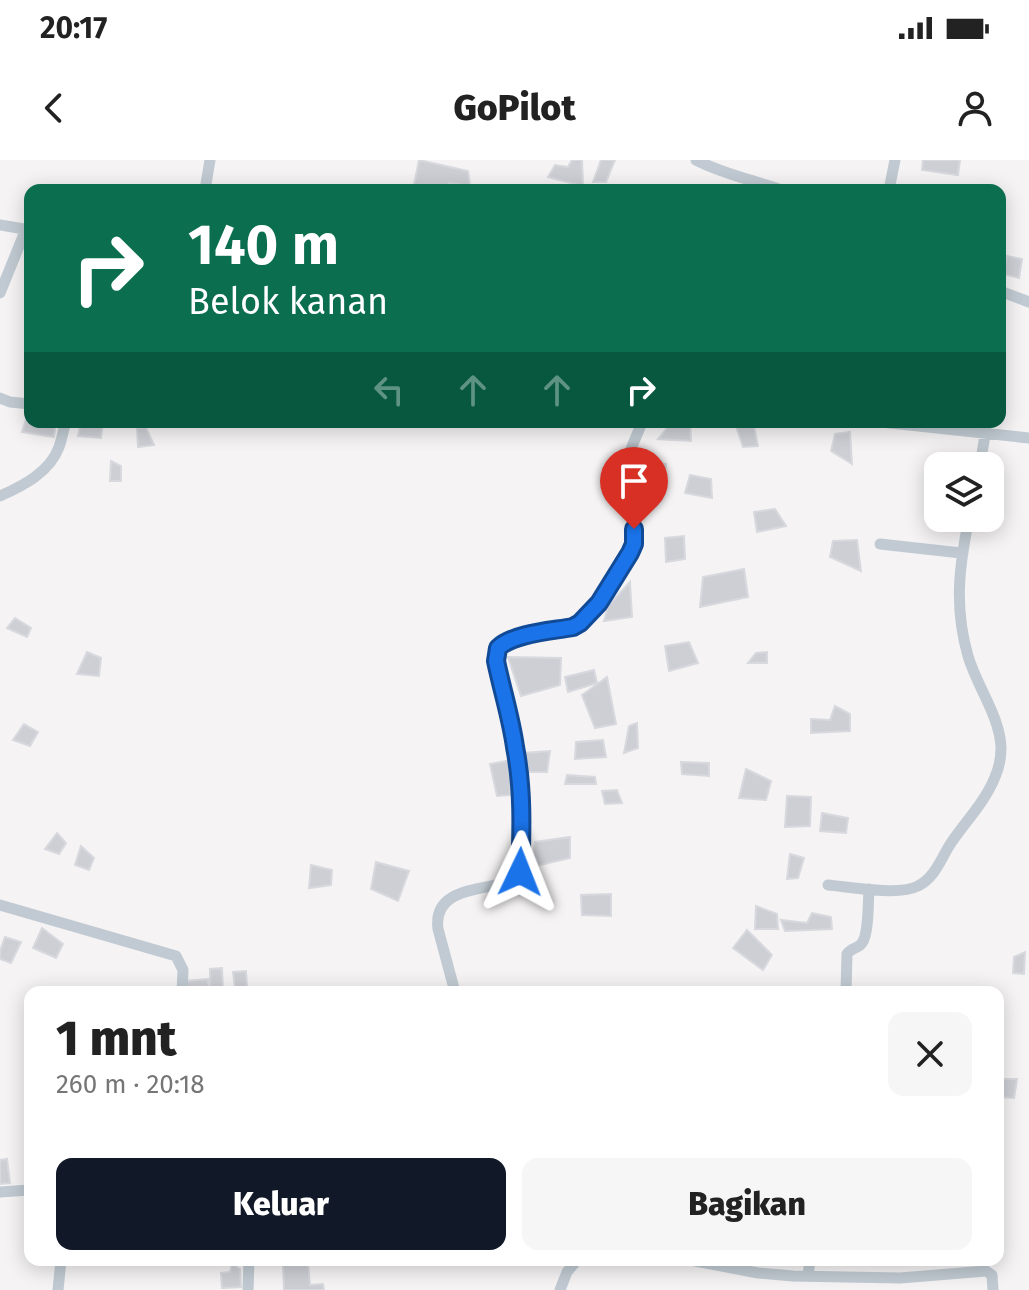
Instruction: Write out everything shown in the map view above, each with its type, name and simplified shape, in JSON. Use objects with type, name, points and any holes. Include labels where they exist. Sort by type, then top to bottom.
[{"type":"street","points":[[206,184],[210,160]]},
{"type":"street","points":[[696,160],[716,171],[765,184]]},
{"type":"street","points":[[890,184],[895,160]]},
{"type":"street","points":[[0,225],[24,229]]},
{"type":"street","points":[[0,293],[24,239]]},
{"type":"street","points":[[1006,293],[1029,302]]},
{"type":"street","points":[[0,398],[24,403]]},
{"type":"street","points":[[0,496],[33,479],[46,468],[58,450],[64,428]]},
{"type":"street","points":[[453,986],[436,920],[439,912],[447,901],[469,889],[511,882],[518,878],[520,872],[522,814],[519,770],[496,661],[498,648],[515,638],[573,627],[599,603],[634,544],[634,529],[622,494],[622,480],[640,428]]},
{"type":"street","points":[[982,452],[986,428],[1029,438]]},
{"type":"street","points":[[828,885],[908,889],[927,880],[979,806],[999,769],[1001,749],[998,732],[968,656],[961,623],[959,581],[966,532]]},
{"type":"street","points":[[880,544],[961,553]]},
{"type":"street","points":[[846,986],[847,954],[865,938],[869,889]]},
{"type":"street","points":[[0,905],[176,956],[183,970],[182,986]]},
{"type":"street","points":[[0,1192],[24,1190]]},
{"type":"street","points":[[58,1290],[60,1266]]},
{"type":"street","points":[[248,1290],[249,1266]]},
{"type":"street","points":[[560,1290],[572,1266]]},
{"type":"street","points":[[726,1266],[793,1276],[900,1278],[986,1271],[992,1275],[993,1290]]},
{"type":"street","points":[[808,1276],[809,1266]]},
{"type":"street","points":[[793,1276],[795,1290]]},
{"type":"building","points":[[419,160],[468,171],[470,184],[449,183],[414,184]]},
{"type":"building","points":[[572,160],[582,160],[583,184],[548,177],[555,165],[568,167]]},
{"type":"building","points":[[601,160],[615,160],[606,182],[593,182]]},
{"type":"building","points":[[923,160],[960,160],[958,175],[922,170]]},
{"type":"building","points":[[1007,256],[1022,259],[1019,278],[1006,275]]},
{"type":"building","points":[[24,426],[55,428],[54,437],[22,432]]},
{"type":"building","points":[[80,428],[102,428],[101,438],[78,436]]},
{"type":"building","points":[[137,428],[146,428],[154,445],[138,447]]},
{"type":"building","points":[[667,428],[690,428],[691,441],[658,439]]},
{"type":"building","points":[[737,428],[754,428],[758,446],[743,447]]},
{"type":"building","points":[[850,432],[852,464],[831,451],[835,434]]},
{"type":"building","points":[[111,461],[121,466],[121,481],[110,481]]},
{"type":"building","points":[[645,463],[666,464],[662,489],[640,484]]},
{"type":"building","points":[[690,475],[711,479],[712,498],[685,493]]},
{"type":"building","points":[[775,509],[786,526],[757,532],[754,512]]},
{"type":"building","points":[[684,536],[685,559],[666,562],[665,538]]},
{"type":"building","points":[[857,540],[861,571],[830,557],[833,541]]},
{"type":"building","points":[[744,569],[748,597],[700,607],[703,577]]},
{"type":"building","points":[[630,582],[632,617],[604,621],[608,606]]},
{"type":"building","points":[[15,618],[31,628],[27,637],[7,628]]},
{"type":"building","points":[[689,642],[698,663],[669,671],[665,646]]},
{"type":"building","points":[[87,652],[101,658],[99,676],[77,674]]},
{"type":"building","points":[[767,652],[767,663],[748,663],[756,653]]},
{"type":"building","points":[[508,657],[561,658],[560,685],[521,696]]},
{"type":"building","points":[[594,670],[597,683],[568,692],[565,677]]},
{"type":"building","points":[[607,677],[616,724],[595,728],[582,695]]},
{"type":"building","points":[[835,706],[850,714],[850,731],[811,733],[811,719],[830,720]]},
{"type":"building","points":[[637,723],[638,748],[624,753],[629,726]]},
{"type":"building","points":[[24,724],[38,732],[30,746],[13,740]]},
{"type":"building","points":[[603,740],[606,757],[575,759],[576,742]]},
{"type":"building","points":[[550,751],[547,772],[525,772],[524,753]]},
{"type":"building","points":[[512,760],[510,795],[497,796],[490,764]]},
{"type":"building","points":[[681,762],[709,763],[709,776],[682,774]]},
{"type":"building","points":[[746,769],[771,781],[766,800],[739,798]]},
{"type":"building","points":[[567,775],[595,777],[596,784],[565,784]]},
{"type":"building","points":[[617,790],[622,803],[605,804],[602,791]]},
{"type":"building","points":[[787,796],[811,797],[810,826],[785,827]]},
{"type":"building","points":[[822,813],[848,818],[846,833],[820,831]]},
{"type":"building","points":[[57,833],[66,843],[59,854],[45,849]]},
{"type":"building","points":[[570,837],[570,858],[532,867],[535,842]]},
{"type":"building","points":[[81,846],[94,858],[89,870],[75,865]]},
{"type":"building","points":[[790,854],[804,858],[798,878],[787,879]]},
{"type":"building","points":[[376,862],[409,871],[398,901],[371,889]]},
{"type":"building","points":[[311,865],[332,870],[331,885],[309,888]]},
{"type":"building","points":[[611,894],[611,916],[582,915],[581,895]]},
{"type":"building","points":[[756,906],[777,914],[778,929],[755,929]]},
{"type":"building","points":[[812,913],[831,917],[832,929],[785,931],[781,920],[807,923]]},
{"type":"building","points":[[42,928],[63,944],[56,958],[33,948]]},
{"type":"building","points":[[747,930],[772,955],[763,970],[733,948]]},
{"type":"building","points":[[5,937],[21,942],[11,963],[0,959]]},
{"type":"building","points":[[1025,952],[1024,974],[1013,973],[1014,957]]},
{"type":"building","points":[[222,968],[223,986],[210,986],[210,969]]},
{"type":"building","points":[[246,971],[247,986],[235,986],[233,972]]},
{"type":"building","points":[[208,979],[209,986],[186,986],[186,981]]},
{"type":"building","points":[[1004,1079],[1017,1079],[1014,1098],[1004,1097]]},
{"type":"building","points":[[7,1159],[10,1183],[0,1184],[0,1160]]},
{"type":"building","points":[[232,1266],[240,1269],[241,1287],[222,1288],[221,1273],[230,1272]]},
{"type":"building","points":[[283,1266],[308,1266],[310,1285],[323,1284],[324,1290],[284,1290]]},
{"type":"route","points":[[520,872],[522,814],[519,770],[496,654],[503,643],[515,638],[580,623],[599,603],[630,553],[634,544],[634,529]]}]
